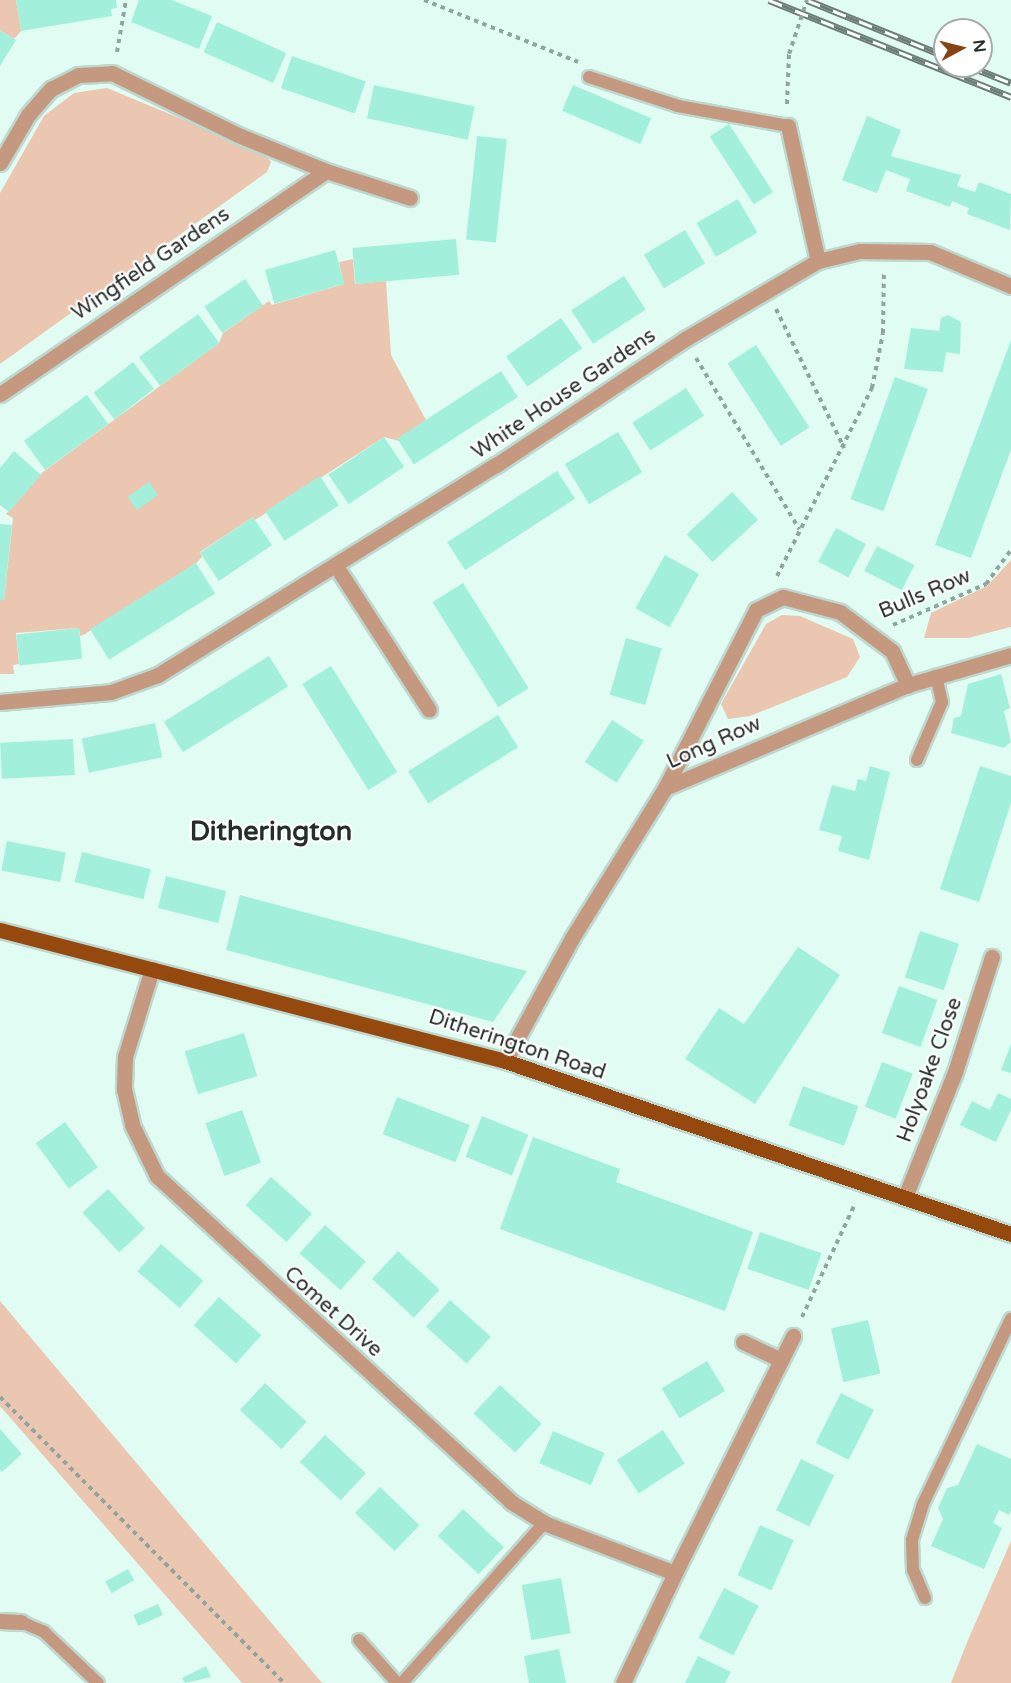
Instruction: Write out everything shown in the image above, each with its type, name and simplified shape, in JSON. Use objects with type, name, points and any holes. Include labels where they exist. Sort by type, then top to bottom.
[{"type":"main road","name":"Ditherington Road","points":[[0,930],[506,1061],[1011,1234]]},
{"type":"street","points":[[0,163],[28,116],[51,89],[79,75],[112,73],[238,135],[326,171],[410,198]]},
{"type":"street","points":[[788,126],[818,261]]},
{"type":"street","name":"Wingfield Gardens","points":[[0,394],[326,171]]},
{"type":"street","name":"White House Gardens","points":[[0,702],[111,692],[158,675],[336,566],[685,339],[766,289],[818,261],[883,249],[930,252],[1011,286]]},
{"type":"street","points":[[336,566],[429,710]]},
{"type":"street","points":[[665,788],[756,610],[783,597],[840,612],[892,651],[908,685]]},
{"type":"street","name":"Long Row","points":[[506,1061],[572,938],[665,788],[908,685],[1011,655]]},
{"type":"street","name":"Holyoake Close","points":[[905,1197],[955,1072],[992,957]]},
{"type":"street","name":"Comet Drive","points":[[152,969],[125,1057],[124,1089],[132,1125],[157,1176],[511,1502],[544,1523],[675,1573]]},
{"type":"street","points":[[623,1683],[793,1336]]},
{"type":"street","points":[[743,1342],[781,1360]]},
{"type":"street","points":[[0,1621],[21,1622]]},
{"type":"lane","points":[[589,77],[678,106],[788,126]]},
{"type":"lane","points":[[917,760],[942,702],[936,676]]},
{"type":"lane","points":[[925,1598],[913,1570],[912,1540],[920,1513],[1011,1319]]},
{"type":"lane","points":[[402,1683],[544,1523]]},
{"type":"lane","points":[[21,1622],[44,1632],[98,1683]]},
{"type":"lane","points":[[359,1640],[397,1683]]},
{"type":"path","points":[[112,73],[126,0]]},
{"type":"path","points":[[424,0],[576,58],[589,77]]},
{"type":"path","points":[[788,126],[789,54],[807,0]]},
{"type":"path","points":[[783,597],[776,574],[844,449],[872,388],[883,333],[883,249]]},
{"type":"path","points":[[766,289],[844,449]]},
{"type":"path","points":[[685,339],[799,529]]},
{"type":"path","name":"Bulls Row","points":[[870,634],[986,584],[1011,550]]},
{"type":"path","points":[[793,1336],[865,1184]]},
{"type":"path","points":[[0,1396],[284,1683]]},
{"type":"shaded area","points":[[0,0],[16,0],[21,31],[14,39],[0,30]]},
{"type":"shaded area","points":[[107,88],[264,153],[271,162],[267,172],[0,364],[0,193],[44,116],[74,93]]},
{"type":"shaded area","points":[[353,259],[355,284],[386,281],[391,355],[427,422],[399,441],[384,437],[255,520],[253,517],[200,552],[202,557],[196,563],[85,634],[80,636],[79,628],[16,633],[19,664],[13,665],[14,674],[0,674],[0,600],[4,600],[13,518],[6,514],[43,472],[219,343],[223,333],[269,301],[272,305],[344,284],[339,262]]},
{"type":"shaded area","points":[[1011,560],[1011,627],[968,638],[924,638],[931,613],[987,586]]},
{"type":"shaded area","points":[[782,615],[800,616],[853,639],[860,657],[847,677],[750,716],[728,719],[721,704],[766,624]]},
{"type":"shaded area","points":[[0,1301],[322,1683],[242,1683],[0,1406]]},
{"type":"shaded area","points":[[1011,1541],[1011,1683],[951,1683],[968,1640]]},
{"type":"building","points":[[16,0],[116,0],[117,8],[111,9],[112,16],[21,31]]},
{"type":"building","points":[[139,0],[172,0],[212,16],[199,49],[131,22]]},
{"type":"building","points":[[217,22],[286,53],[273,83],[204,52]]},
{"type":"building","points":[[0,30],[16,40],[0,66]]},
{"type":"building","points":[[292,56],[366,81],[355,114],[281,88]]},
{"type":"building","points":[[374,85],[475,106],[468,140],[367,118]]},
{"type":"building","points":[[573,85],[651,118],[640,144],[562,111]]},
{"type":"building","points":[[867,116],[901,130],[891,156],[961,175],[957,186],[975,192],[979,182],[1011,194],[1010,230],[967,214],[969,208],[952,201],[950,207],[906,191],[910,179],[886,170],[877,193],[842,180]]},
{"type":"building","points":[[729,124],[773,192],[754,204],[710,137]]},
{"type":"building","points":[[477,136],[507,139],[496,243],[466,239]]},
{"type":"building","points":[[738,199],[758,233],[716,257],[696,223]]},
{"type":"building","points":[[685,230],[705,263],[664,288],[644,255]]},
{"type":"building","points":[[456,239],[459,275],[356,284],[352,248]]},
{"type":"building","points":[[335,250],[345,284],[274,304],[265,270]]},
{"type":"building","points":[[624,276],[646,310],[593,344],[571,310]]},
{"type":"building","points":[[245,279],[263,306],[222,333],[204,306]]},
{"type":"building","points":[[198,314],[219,343],[160,386],[139,357]]},
{"type":"building","points":[[948,315],[961,322],[960,354],[946,352],[943,372],[904,369],[911,328],[939,331],[941,318]]},
{"type":"building","points":[[561,318],[582,348],[527,387],[506,356]]},
{"type":"building","points":[[1011,340],[1011,450],[971,558],[935,545]]},
{"type":"building","points":[[756,345],[809,427],[781,446],[727,364]]},
{"type":"building","points":[[133,362],[154,389],[115,420],[94,393]]},
{"type":"building","points":[[501,371],[518,397],[414,465],[397,439]]},
{"type":"building","points":[[895,377],[928,389],[883,511],[851,499]]},
{"type":"building","points":[[686,388],[704,416],[650,451],[632,423]]},
{"type":"building","points":[[87,395],[108,424],[45,470],[24,441]]},
{"type":"building","points":[[618,432],[642,472],[589,504],[565,464]]},
{"type":"building","points":[[384,437],[404,467],[349,504],[328,474]]},
{"type":"building","points":[[14,451],[41,475],[9,512],[0,505],[0,468]]},
{"type":"building","points":[[557,471],[575,499],[465,570],[447,542]]},
{"type":"building","points":[[320,476],[339,505],[285,541],[265,511]]},
{"type":"building","points":[[149,482],[158,495],[137,510],[128,497]]},
{"type":"building","points":[[732,492],[758,520],[713,562],[687,534]]},
{"type":"building","points":[[253,517],[272,545],[219,581],[200,553]]},
{"type":"building","points":[[0,524],[12,525],[4,600],[0,600]]},
{"type":"building","points":[[836,528],[866,544],[848,578],[818,562]]},
{"type":"building","points":[[877,546],[914,565],[902,590],[864,571]]},
{"type":"building","points":[[665,555],[699,574],[670,627],[635,608]]},
{"type":"building","points":[[196,563],[215,594],[109,660],[90,629]]},
{"type":"building","points":[[463,583],[529,688],[498,707],[432,602]]},
{"type":"building","points":[[79,628],[82,659],[20,665],[16,635]]},
{"type":"building","points":[[626,638],[662,648],[645,705],[610,695]]},
{"type":"building","points":[[269,656],[288,687],[183,752],[164,722]]},
{"type":"building","points":[[331,666],[397,772],[368,790],[302,684]]},
{"type":"building","points":[[1001,674],[1010,708],[1004,711],[1011,742],[1004,748],[951,733],[954,718],[961,716],[968,684]]},
{"type":"building","points":[[498,715],[518,747],[428,803],[408,771]]},
{"type":"building","points":[[612,720],[644,741],[617,783],[585,762]]},
{"type":"building","points":[[155,723],[162,757],[89,773],[82,739]]},
{"type":"building","points":[[73,739],[75,775],[2,779],[0,743]]},
{"type":"building","points":[[870,766],[890,772],[869,860],[838,851],[842,836],[819,830],[832,785],[855,791],[858,779],[866,781]]},
{"type":"building","points":[[980,766],[1011,776],[1011,803],[979,902],[940,889]]},
{"type":"building","points":[[7,841],[66,852],[60,882],[1,870]]},
{"type":"building","points":[[82,852],[151,869],[143,899],[75,882]]},
{"type":"building","points":[[166,876],[226,891],[218,923],[158,908]]},
{"type":"building","points":[[240,895],[527,971],[493,1022],[226,950]]},
{"type":"building","points":[[920,931],[959,944],[944,990],[905,978]]},
{"type":"building","points":[[798,947],[840,975],[755,1104],[685,1059],[719,1008],[744,1024]]},
{"type":"building","points":[[899,986],[938,1000],[920,1047],[882,1033]]},
{"type":"building","points":[[244,1033],[257,1076],[198,1094],[185,1051]]},
{"type":"building","points":[[1011,1044],[1011,1073],[1001,1070]]},
{"type":"building","points":[[882,1062],[913,1074],[896,1119],[865,1107]]},
{"type":"building","points":[[803,1086],[858,1106],[844,1146],[789,1125]]},
{"type":"building","points":[[998,1093],[1011,1099],[1011,1110],[996,1142],[960,1125],[972,1101],[990,1110]]},
{"type":"building","points":[[397,1097],[470,1125],[455,1162],[383,1134]]},
{"type":"building","points":[[242,1110],[261,1163],[225,1176],[205,1123]]},
{"type":"building","points":[[482,1116],[528,1135],[512,1176],[466,1157]]},
{"type":"building","points":[[65,1122],[98,1167],[69,1188],[36,1143]]},
{"type":"building","points":[[533,1137],[620,1169],[616,1182],[753,1232],[725,1311],[500,1229]]},
{"type":"building","points":[[271,1177],[312,1214],[286,1242],[246,1205]]},
{"type":"building","points":[[108,1189],[145,1228],[119,1252],[82,1213]]},
{"type":"building","points":[[325,1225],[366,1262],[340,1290],[300,1253]]},
{"type":"building","points":[[760,1232],[821,1253],[809,1290],[747,1269]]},
{"type":"building","points":[[161,1244],[203,1281],[180,1308],[137,1271]]},
{"type":"building","points":[[398,1251],[440,1290],[414,1318],[372,1279]]},
{"type":"building","points":[[219,1297],[261,1335],[236,1363],[194,1325]]},
{"type":"building","points":[[450,1300],[491,1337],[467,1364],[426,1327]]},
{"type":"building","points":[[868,1320],[880,1374],[843,1382],[831,1329]]},
{"type":"building","points":[[707,1361],[725,1391],[680,1418],[662,1388]]},
{"type":"building","points":[[265,1383],[307,1422],[281,1449],[240,1410]]},
{"type":"building","points":[[500,1385],[542,1424],[515,1452],[473,1414]]},
{"type":"building","points":[[841,1393],[874,1410],[849,1460],[816,1443]]},
{"type":"building","points":[[0,1429],[22,1454],[2,1472],[0,1470]]},
{"type":"building","points":[[663,1430],[685,1464],[639,1494],[617,1460]]},
{"type":"building","points":[[553,1431],[605,1453],[591,1485],[539,1463]]},
{"type":"building","points":[[325,1435],[366,1473],[341,1500],[300,1462]]},
{"type":"building","points":[[977,1444],[1011,1459],[1011,1511],[1009,1515],[999,1510],[993,1523],[1002,1528],[984,1569],[931,1546],[943,1519],[938,1508],[947,1488],[958,1485]]},
{"type":"building","points":[[801,1459],[834,1475],[809,1526],[776,1510]]},
{"type":"building","points":[[380,1487],[420,1525],[395,1551],[355,1513]]},
{"type":"building","points":[[463,1509],[504,1547],[479,1574],[438,1536]]},
{"type":"building","points":[[760,1525],[794,1540],[771,1590],[738,1575]]},
{"type":"building","points":[[128,1569],[134,1580],[112,1593],[105,1582]]},
{"type":"building","points":[[561,1578],[571,1633],[531,1640],[522,1585]]},
{"type":"building","points":[[724,1588],[759,1606],[733,1656],[699,1638]]},
{"type":"building","points":[[158,1604],[163,1615],[138,1626],[133,1615]]},
{"type":"building","points":[[559,1649],[566,1683],[529,1683],[524,1656]]},
{"type":"building","points":[[698,1656],[731,1672],[725,1683],[685,1683]]},
{"type":"building","points":[[206,1666],[211,1677],[185,1683],[182,1678]]},
{"type":"railway","points":[[769,0],[1011,97]]},
{"type":"railway","points":[[807,0],[933,51]]},
{"type":"railway","points":[[993,76],[1011,83]]},
{"type":"district","name":"Ditherington","points":[[271,832]]}]
